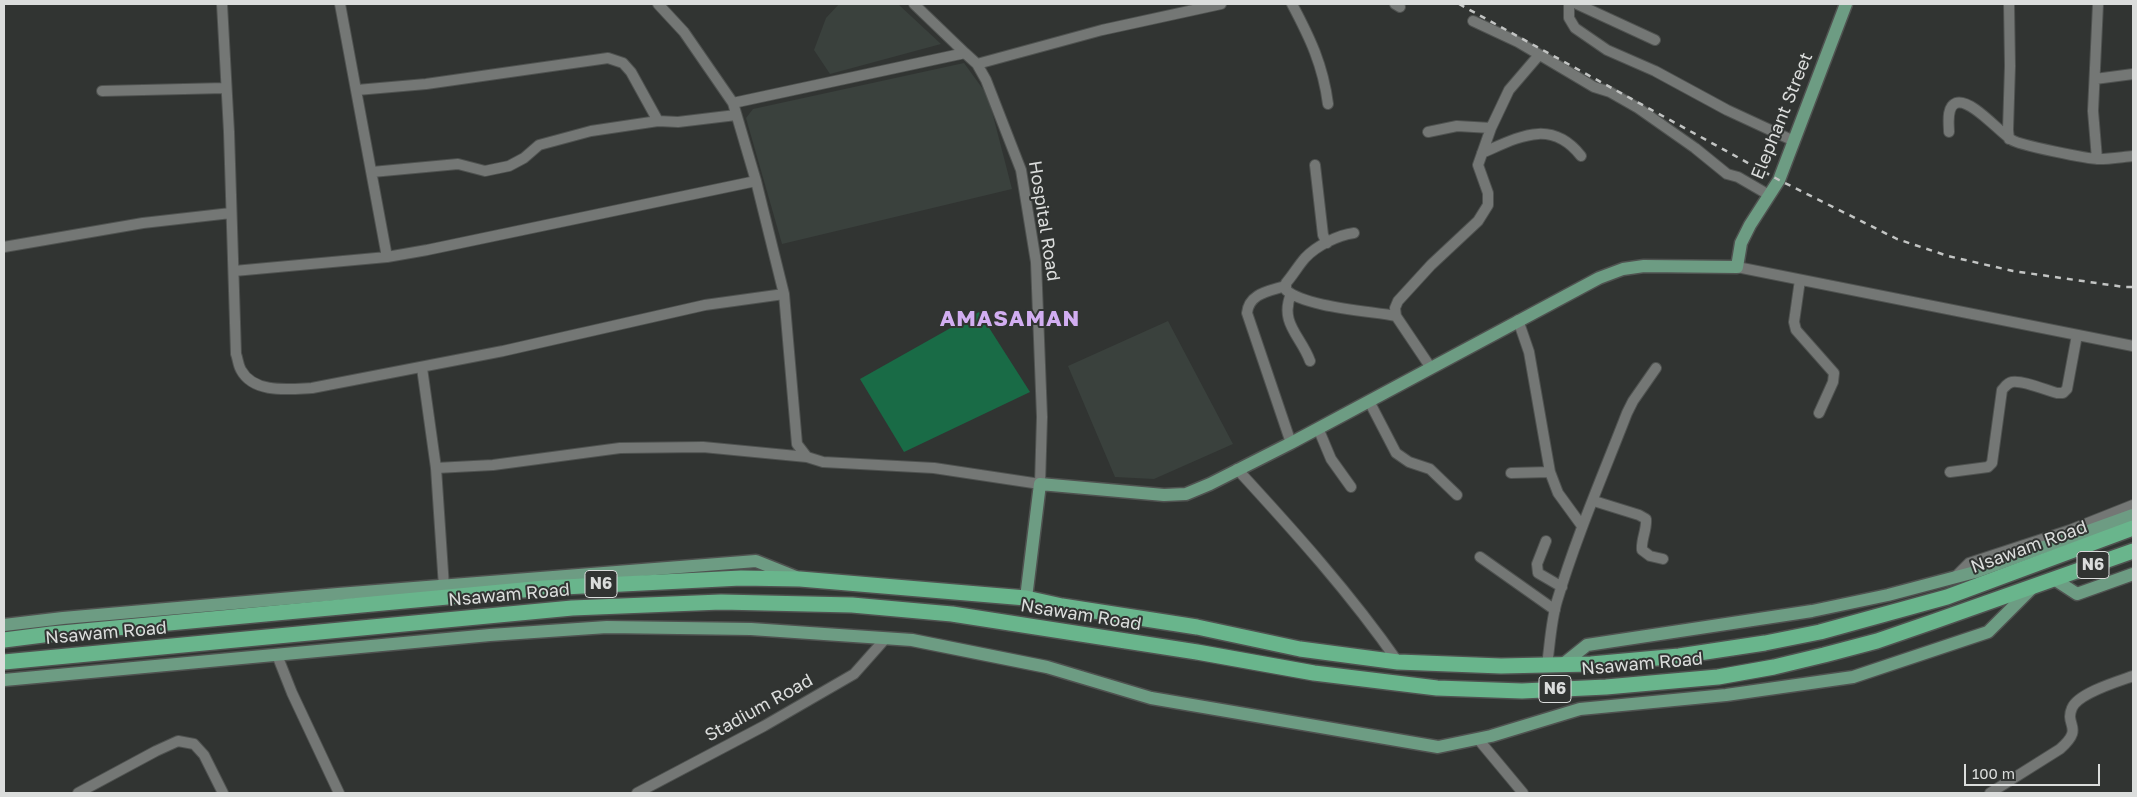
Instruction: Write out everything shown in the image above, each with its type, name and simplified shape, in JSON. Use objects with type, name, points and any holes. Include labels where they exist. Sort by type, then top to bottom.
[{"type":"highway","name":"Nsawam Road","points":[[4,640],[544,588],[741,578],[800,579],[1026,598],[1062,606],[1197,627],[1300,649],[1398,662],[1501,666],[1562,665],[1679,656],[1765,643],[1820,632],[1947,597],[2133,528]]},
{"type":"highway","name":"Nsawam Road","points":[[4,662],[572,608],[721,602],[852,605],[952,614],[1197,652],[1314,673],[1436,688],[1522,690],[1606,687],[1718,677],[1774,667],[1877,641],[2133,551]]},
{"type":"main road","name":"Elephant Street","points":[[1737,268],[1742,243],[1746,234],[1768,195],[1779,180],[1846,4]]},
{"type":"main road","points":[[1040,484],[1164,495],[1186,494],[1210,484],[1290,443],[1518,320],[1599,278],[1623,268],[1644,266],[1737,268]]},
{"type":"main road","name":"Hospital Road","points":[[1026,598],[1040,484]]},
{"type":"main road","points":[[1562,665],[1587,645],[1812,611],[1954,578],[2133,515]]},
{"type":"main road","points":[[4,626],[63,618],[756,561],[800,579]]},
{"type":"main road","points":[[2054,579],[2077,594],[2133,574]]},
{"type":"main road","points":[[4,680],[490,635],[607,627],[751,629],[912,640],[1047,667],[1151,698],[1438,747],[1478,739],[1580,709],[1726,695],[1853,677],[1988,632],[2033,587]]},
{"type":"street","points":[[222,4],[236,354],[240,369],[250,381],[264,387],[286,389],[312,388],[422,368],[705,305],[784,294]]},
{"type":"street","points":[[340,4],[387,256]]},
{"type":"street","points":[[658,4],[684,32],[733,103],[756,181],[784,294],[797,444],[807,457]]},
{"type":"street","name":"Hospital Road","points":[[914,4],[976,64],[986,80],[1021,170],[1036,262],[1042,417],[1040,484]]},
{"type":"street","points":[[976,64],[1102,30],[1220,4]]},
{"type":"street","points":[[1292,4],[1312,41],[1326,88],[1328,104]]},
{"type":"street","points":[[1569,4],[1569,18],[1575,28],[1607,50],[1655,71],[1727,110],[1794,141]]},
{"type":"street","points":[[1577,4],[1655,40]]},
{"type":"street","points":[[2009,4],[2009,139]]},
{"type":"street","points":[[2097,159],[2094,111],[2098,4]]},
{"type":"street","points":[[1473,21],[1539,55],[1594,87],[1610,92],[1638,108],[1695,148],[1727,174],[1768,195]]},
{"type":"street","points":[[733,103],[966,53]]},
{"type":"street","points":[[1431,368],[1396,316],[1395,308],[1398,301],[1431,264],[1478,221],[1488,205],[1488,193],[1478,165],[1482,153],[1491,128],[1509,90],[1539,55]]},
{"type":"street","points":[[357,90],[426,84],[608,58],[622,63],[631,72],[658,121]]},
{"type":"street","points":[[2095,79],[2133,74]]},
{"type":"street","points":[[102,90],[225,88]]},
{"type":"street","points":[[1949,132],[1949,112],[1956,103],[1963,103],[1973,108],[2016,143],[2097,159],[2133,156]]},
{"type":"street","points":[[372,172],[458,164],[484,171],[509,166],[524,158],[539,145],[591,131],[658,121],[678,122],[736,115]]},
{"type":"street","points":[[1428,132],[1457,126],[1491,128]]},
{"type":"street","points":[[1482,153],[1523,135],[1543,133],[1560,137],[1572,145],[1581,156]]},
{"type":"street","points":[[1315,166],[1323,235],[1327,243]]},
{"type":"street","points":[[234,271],[387,256],[756,181]]},
{"type":"street","points":[[4,247],[143,223],[231,213]]},
{"type":"street","points":[[1310,361],[1306,349],[1290,326],[1288,290],[1307,256],[1343,235],[1354,234]]},
{"type":"street","points":[[1737,268],[2133,346]]},
{"type":"street","points":[[1800,280],[1794,322],[1796,330],[1834,374],[1833,382],[1819,413]]},
{"type":"street","points":[[1290,443],[1247,312],[1249,303],[1257,296],[1288,290],[1316,302],[1396,316]]},
{"type":"street","points":[[1518,320],[1529,352],[1550,472],[1558,493],[1582,526]]},
{"type":"street","points":[[1950,472],[1988,467],[1992,463],[2002,390],[2007,384],[2020,382],[2057,393],[2063,393],[2067,389],[2077,335]]},
{"type":"street","points":[[422,368],[436,468],[444,587]]},
{"type":"street","points":[[1546,665],[1555,610],[1582,526],[1594,501],[1627,413],[1656,368]]},
{"type":"street","points":[[1369,401],[1396,453],[1408,462],[1430,469],[1457,495]]},
{"type":"street","points":[[1318,428],[1331,459],[1351,487]]},
{"type":"street","points":[[436,468],[493,464],[620,448],[702,447],[807,457],[823,462],[934,468],[1040,484]]},
{"type":"street","points":[[1237,469],[1308,546],[1372,624],[1398,662]]},
{"type":"street","points":[[1511,473],[1550,472]]},
{"type":"street","points":[[1594,501],[1646,519],[1646,526],[1641,540],[1642,550],[1650,556],[1663,559]]},
{"type":"street","points":[[1954,578],[1970,564],[2070,530],[2133,505]]},
{"type":"street","points":[[1546,541],[1537,564],[1538,573],[1562,587]]},
{"type":"street","points":[[1480,557],[1555,610]]},
{"type":"street","name":"Stadium Road","points":[[637,793],[764,726],[854,674],[886,638]]},
{"type":"street","points":[[276,655],[339,793]]},
{"type":"street","points":[[1990,793],[2060,749],[2069,740],[2073,735],[2072,709],[2075,703],[2111,683],[2133,676]]},
{"type":"street","points":[[1478,739],[1523,793]]},
{"type":"street","points":[[78,793],[178,741],[194,744],[204,754],[223,793]]},
{"type":"shaded area","points":[[839,4],[898,4],[941,44],[830,74],[814,50],[826,18]]},
{"type":"shaded area","points":[[964,63],[988,96],[1012,189],[782,244],[746,118],[753,109]]},
{"type":"shaded area","points":[[1168,321],[1233,444],[1154,479],[1115,477],[1068,366]]},
{"type":"green space","points":[[979,312],[1030,392],[904,452],[860,379]]},
{"type":"railway","points":[[1459,4],[1779,180],[1897,239],[1948,256],[2013,271],[2133,287]]},
{"type":"district","name":"AMASAMAN","points":[[1010,319]]}]
